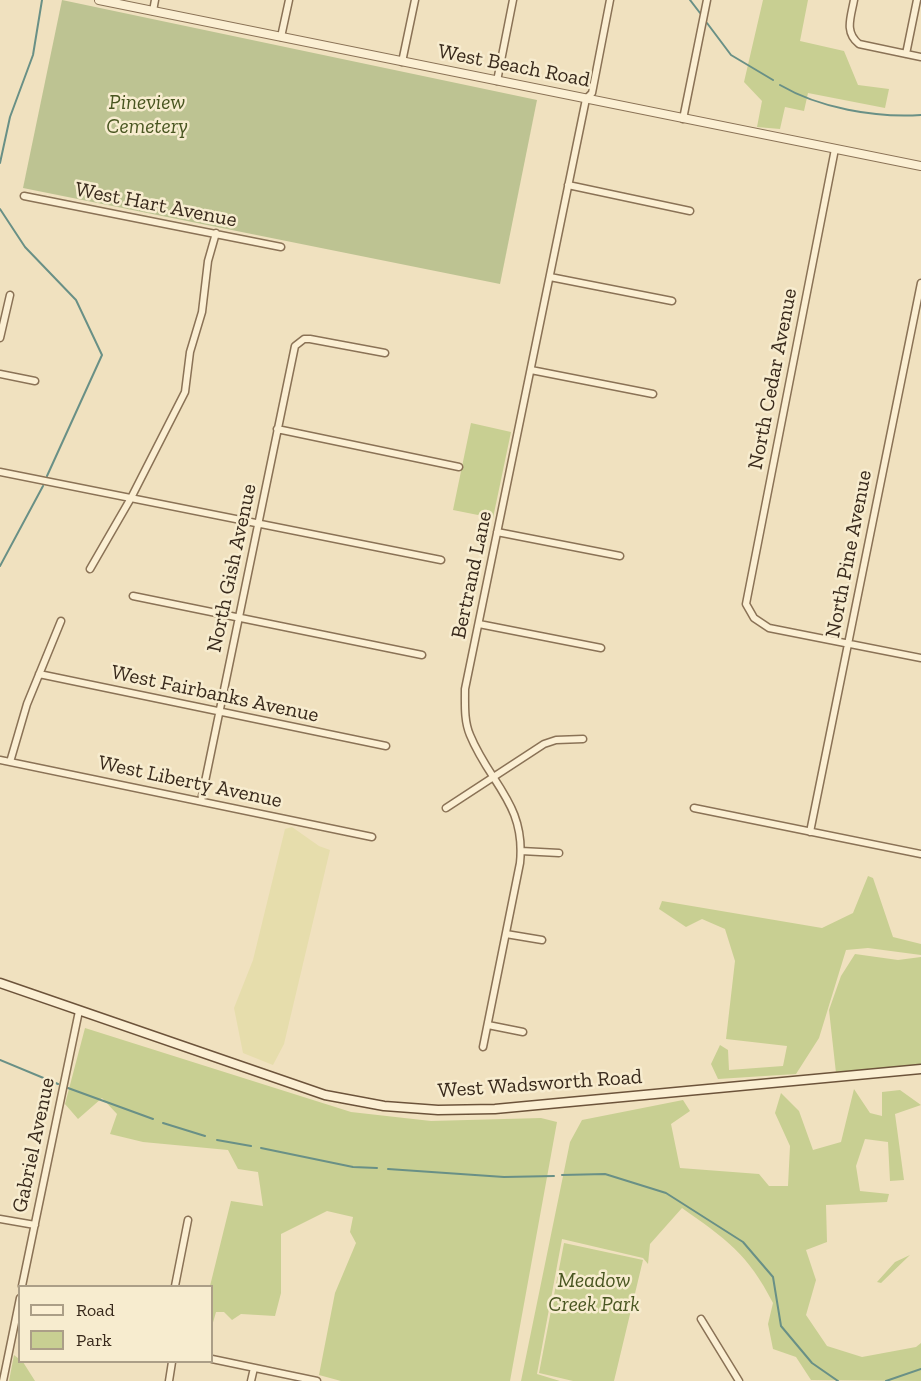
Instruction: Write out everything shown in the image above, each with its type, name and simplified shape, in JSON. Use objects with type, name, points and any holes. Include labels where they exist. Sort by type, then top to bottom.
[{"type":"main road","name":"West Wadsworth Road","points":[[0,983],[325,1095],[384,1106],[438,1110],[495,1109],[921,1069]]},
{"type":"street","name":"West Beach Road","points":[[99,0],[921,166]]},
{"type":"street","points":[[153,11],[155,0]]},
{"type":"street","points":[[281,37],[289,0]]},
{"type":"street","points":[[402,62],[415,0]]},
{"type":"street","points":[[496,81],[513,0]]},
{"type":"street","name":"Bertrand Lane","points":[[483,1047],[521,851],[519,825],[506,794],[470,736],[465,710],[465,689],[586,99],[592,93],[610,0]]},
{"type":"street","points":[[683,118],[707,0]]},
{"type":"street","points":[[854,0],[848,31],[852,39],[859,44],[921,57]]},
{"type":"street","points":[[906,54],[918,0]]},
{"type":"street","name":"North Cedar Avenue","points":[[835,149],[746,604],[752,615],[762,625],[769,628],[848,644]]},
{"type":"street","points":[[568,185],[690,211]]},
{"type":"street","name":"West Hart Avenue","points":[[24,196],[281,247]]},
{"type":"street","points":[[90,569],[185,392],[190,352],[202,312],[208,261],[216,234]]},
{"type":"street","points":[[550,277],[672,301]]},
{"type":"street","name":"North Pine Avenue","points":[[810,832],[921,283]]},
{"type":"street","points":[[0,338],[10,295]]},
{"type":"street","name":"North Gish Avenue","points":[[201,801],[293,354],[299,342],[310,339],[385,353]]},
{"type":"street","points":[[531,370],[652,394]]},
{"type":"street","points":[[0,374],[35,381]]},
{"type":"street","points":[[277,429],[459,467]]},
{"type":"street","points":[[0,471],[441,560]]},
{"type":"street","points":[[497,532],[620,556]]},
{"type":"street","points":[[133,596],[422,655]]},
{"type":"street","points":[[10,762],[39,674],[61,621]]},
{"type":"street","points":[[479,624],[601,648]]},
{"type":"street","points":[[848,644],[921,658]]},
{"type":"street","name":"West Fairbanks Avenue","points":[[39,674],[386,746]]},
{"type":"street","points":[[446,808],[544,744],[556,740],[583,739]]},
{"type":"street","name":"West Liberty Avenue","points":[[0,760],[372,837]]},
{"type":"street","points":[[694,808],[921,854]]},
{"type":"street","points":[[521,851],[559,853]]},
{"type":"street","points":[[506,933],[542,940]]},
{"type":"street","name":"Gabriel Avenue","points":[[22,1285],[79,1011]]},
{"type":"street","points":[[488,1025],[524,1032]]},
{"type":"street","points":[[0,1219],[34,1225]]},
{"type":"street","points":[[175,1285],[188,1220]]},
{"type":"street","points":[[3,1381],[17,1319]]},
{"type":"street","points":[[701,1319],[740,1381]]},
{"type":"street","points":[[213,1359],[317,1381]]},
{"type":"street","points":[[169,1381],[172,1363]]},
{"type":"street","points":[[251,1381],[254,1368]]},
{"type":"shaded area","points":[[292,827],[319,846],[330,850],[284,1044],[273,1065],[243,1053],[234,1008],[253,960],[285,829]]},
{"type":"green space","name":"Pineview Cemetery","points":[[62,0],[537,100],[500,284],[23,188]]},
{"type":"green space","points":[[763,0],[808,0],[800,41],[844,51],[858,85],[889,89],[885,108],[808,93],[804,111],[785,107],[780,129],[757,127],[762,101],[744,82]]},
{"type":"green space","points":[[471,423],[511,432],[493,518],[453,510]]},
{"type":"green space","points":[[868,876],[873,878],[893,937],[921,944],[921,955],[868,948],[846,950],[819,1038],[796,1074],[718,1079],[711,1064],[720,1045],[728,1050],[729,1070],[783,1066],[787,1046],[726,1039],[735,961],[725,929],[702,919],[686,927],[659,909],[662,901],[822,928],[853,913]]},
{"type":"green space","points":[[855,954],[898,960],[921,957],[921,1065],[836,1073],[829,1010],[841,976]]},
{"type":"green space","points":[[85,1028],[351,1112],[431,1121],[541,1118],[557,1122],[510,1381],[341,1381],[319,1375],[335,1293],[356,1243],[350,1232],[353,1217],[327,1211],[281,1234],[281,1293],[275,1316],[241,1314],[232,1320],[224,1312],[216,1312],[213,1322],[213,1285],[210,1285],[231,1201],[263,1206],[258,1172],[238,1169],[228,1150],[143,1142],[110,1134],[117,1114],[102,1098],[78,1119],[65,1104]]},
{"type":"green space","points":[[854,1089],[870,1113],[882,1116],[882,1092],[900,1090],[921,1105],[895,1114],[904,1180],[890,1181],[888,1142],[865,1139],[856,1166],[860,1191],[889,1194],[887,1202],[826,1205],[827,1242],[806,1250],[816,1280],[806,1315],[827,1346],[862,1357],[916,1347],[921,1343],[921,1381],[811,1380],[796,1357],[773,1349],[768,1324],[773,1303],[745,1260],[724,1239],[682,1208],[650,1244],[648,1264],[643,1258],[562,1239],[537,1374],[560,1381],[521,1381],[570,1142],[582,1120],[683,1100],[690,1111],[671,1124],[680,1168],[759,1174],[769,1186],[788,1186],[790,1146],[775,1113],[781,1093],[799,1111],[813,1150],[841,1142]]},
{"type":"green space","name":"Meadow Creek Park","points":[[564,1243],[643,1260],[614,1381],[573,1381],[539,1373]]},
{"type":"green space","points":[[910,1255],[881,1283],[877,1282],[895,1262]]},
{"type":"green space","points":[[14,1355],[18,1358],[18,1363],[24,1363],[35,1381],[9,1381]]},
{"type":"waterway","points":[[0,163],[10,117],[33,55],[42,0]]},
{"type":"waterway","points":[[690,0],[700,13]]},
{"type":"waterway","points":[[707,23],[731,55],[773,80]]},
{"type":"waterway","points":[[780,85],[812,100],[848,110],[885,115],[921,115]]},
{"type":"waterway","points":[[0,209],[25,247],[76,300],[102,355],[47,476]]},
{"type":"waterway","points":[[0,566],[43,486]]},
{"type":"waterway","points":[[0,1060],[58,1084]]},
{"type":"waterway","points":[[68,1088],[153,1119]]},
{"type":"waterway","points":[[163,1123],[205,1136]]},
{"type":"waterway","points":[[217,1140],[251,1146]]},
{"type":"waterway","points":[[261,1148],[353,1167],[377,1168]]},
{"type":"waterway","points":[[388,1169],[504,1177],[554,1176]]},
{"type":"waterway","points":[[562,1175],[605,1174],[666,1193],[743,1242],[773,1277],[781,1326],[812,1363],[838,1381]]},
{"type":"waterway","points":[[886,1381],[921,1369]]}]
